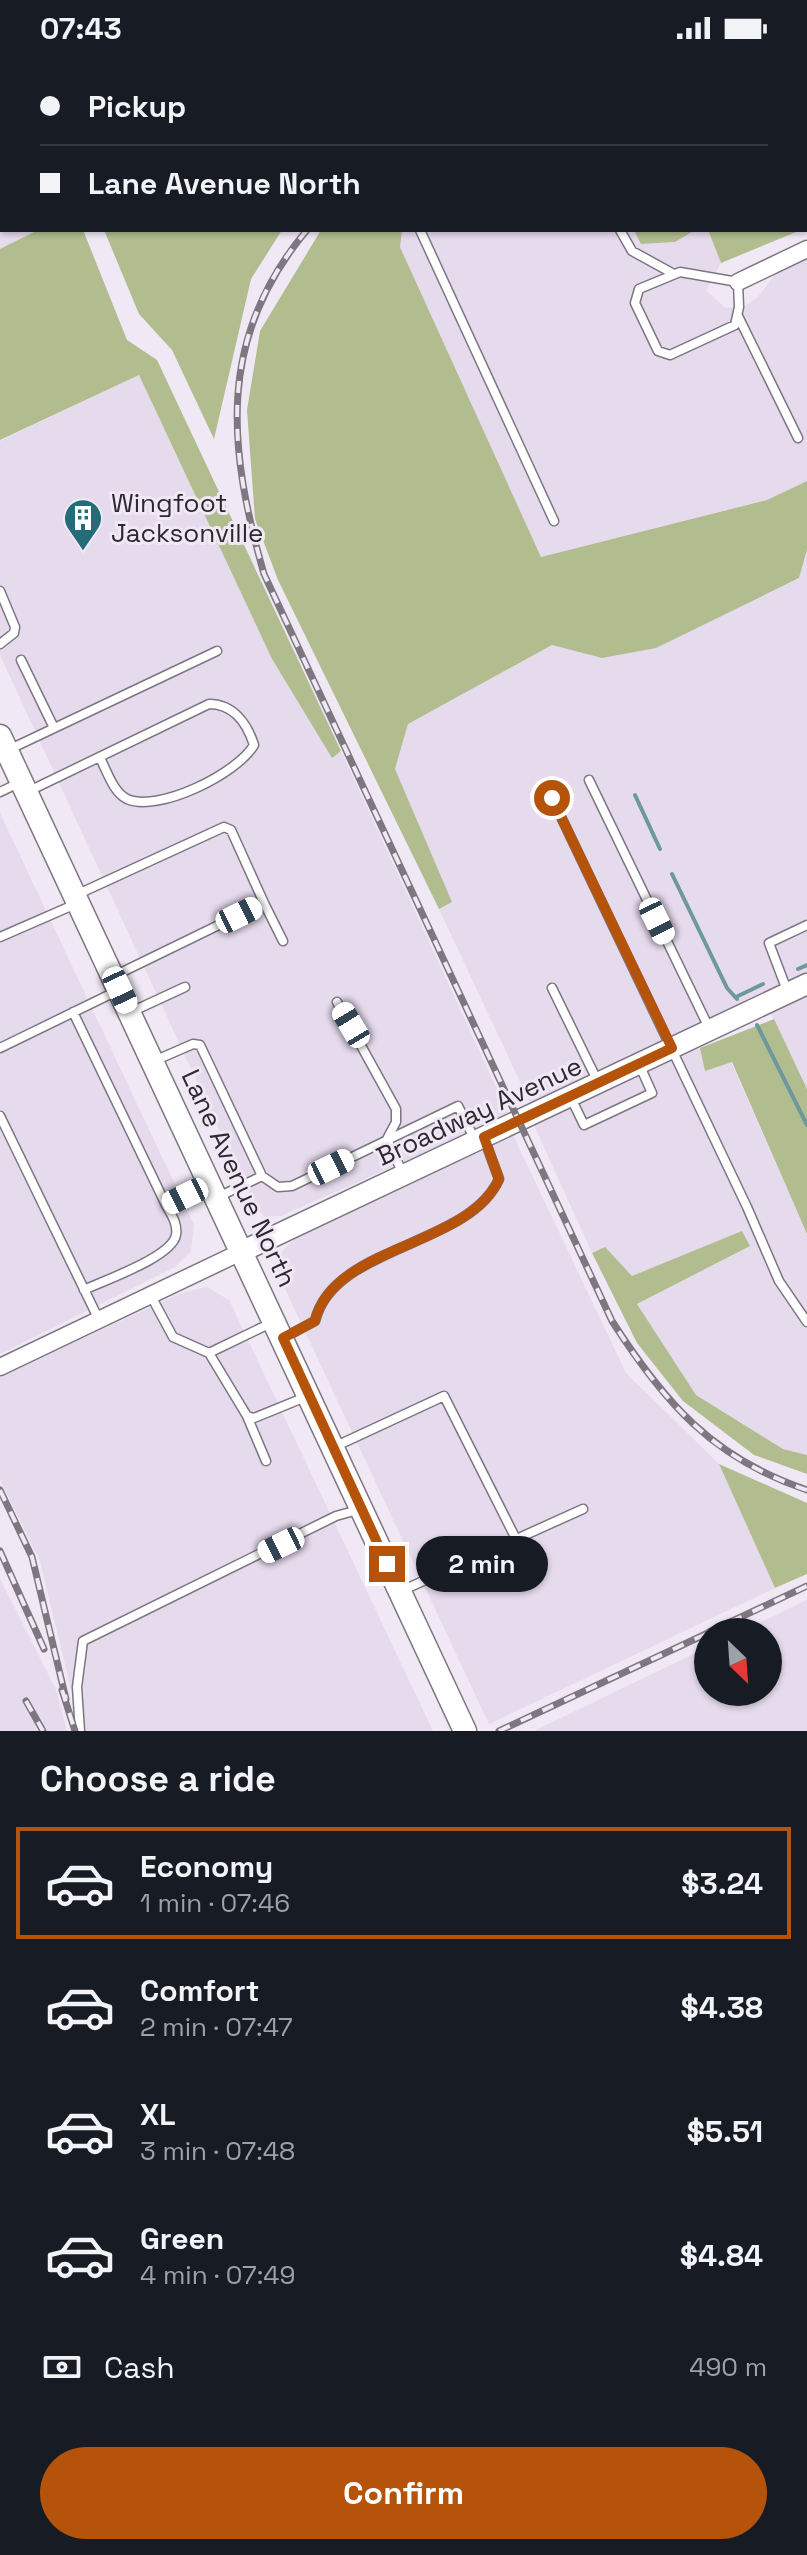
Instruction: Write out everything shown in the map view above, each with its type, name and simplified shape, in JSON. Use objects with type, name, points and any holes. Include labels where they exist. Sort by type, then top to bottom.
[{"type":"main road","name":"Lane Avenue North","points":[[3,744],[243,1251],[465,1731]]},
{"type":"street","points":[[738,282],[807,249]]},
{"type":"street","name":"Broadway Avenue","points":[[0,1367],[807,984]]},
{"type":"lane","points":[[421,232],[554,521]]},
{"type":"lane","points":[[621,232],[632,251],[672,273],[738,282],[735,325],[670,355],[658,351],[635,303],[639,289],[672,273]]},
{"type":"lane","points":[[737,316],[798,438]]},
{"type":"lane","points":[[0,591],[15,627],[14,633],[0,644]]},
{"type":"lane","points":[[3,744],[54,728],[217,651]]},
{"type":"lane","points":[[21,660],[54,728]]},
{"type":"lane","points":[[0,792],[24,787],[100,758],[209,704],[224,704],[239,717],[254,745],[247,757],[224,772],[157,803],[129,800],[118,793],[100,758]]},
{"type":"lane","points":[[589,780],[710,1030]]},
{"type":"lane","points":[[552,798],[779,1281],[807,1322]]},
{"type":"lane","points":[[0,937],[224,827],[231,830],[283,941]]},
{"type":"lane","points":[[0,1048],[73,1012],[116,983],[264,903]]},
{"type":"lane","points":[[788,993],[769,943],[807,925]]},
{"type":"lane","points":[[130,1013],[185,987]]},
{"type":"lane","points":[[552,988],[598,1083]]},
{"type":"lane","points":[[337,1002],[396,1109],[396,1122],[387,1139]]},
{"type":"lane","points":[[73,1012],[175,1223],[176,1236],[167,1251],[84,1290]]},
{"type":"lane","points":[[154,1062],[193,1044],[200,1045],[262,1176],[278,1187],[292,1186],[458,1106],[480,1139],[499,1179],[493,1192],[473,1210],[342,1280],[319,1307],[315,1321],[209,1353]]},
{"type":"lane","points":[[570,1096],[584,1125],[652,1093],[639,1064]]},
{"type":"lane","points":[[0,1116],[99,1320]]},
{"type":"lane","points":[[387,1139],[403,1175]]},
{"type":"lane","points":[[166,1205],[262,1176]]},
{"type":"lane","points":[[150,1295],[173,1337],[209,1353],[247,1416],[266,1461]]},
{"type":"lane","points":[[247,1416],[254,1418],[309,1395]]},
{"type":"lane","points":[[334,1447],[444,1396],[516,1539]]},
{"type":"lane","points":[[80,1731],[77,1687],[83,1641],[336,1516],[362,1508]]},
{"type":"lane","points":[[400,1591],[583,1509]]},
{"type":"shaded area","points":[[0,232],[39,232],[0,249]]},
{"type":"shaded area","points":[[402,232],[635,232],[642,244],[675,242],[692,232],[709,232],[721,263],[706,290],[725,308],[745,306],[757,298],[777,272],[807,257],[807,481],[767,500],[541,557],[400,247]]},
{"type":"shaded area","points":[[139,375],[272,659],[332,757],[341,751],[509,1115],[281,1216],[265,1217],[254,1205],[0,655],[0,441]]},
{"type":"shaded area","points":[[807,550],[807,976],[531,1105],[439,909],[452,902],[395,769],[408,724],[552,645],[602,658],[799,579]]},
{"type":"shaded area","points":[[0,813],[194,1225],[191,1251],[175,1267],[0,1354]]},
{"type":"shaded area","points":[[807,993],[807,1089],[769,1010]]},
{"type":"shaded area","points":[[700,1048],[705,1071],[731,1062],[807,1234],[807,1455],[783,1449],[696,1395],[637,1304],[750,1246],[742,1232],[632,1276],[605,1248],[592,1253],[533,1123],[661,1061]]},
{"type":"shaded area","points":[[512,1133],[626,1373],[719,1464],[775,1588],[712,1618],[694,1618],[694,1627],[489,1724],[278,1274],[283,1250],[296,1238]]},
{"type":"shaded area","points":[[207,1287],[229,1300],[433,1731],[81,1731],[40,1561],[0,1480],[0,1377],[181,1293]]},
{"type":"shaded area","points":[[0,1579],[56,1690],[67,1731],[0,1731]]},
{"type":"shaded area","points":[[807,1600],[807,1731],[534,1731],[694,1654],[694,1706],[782,1706],[782,1618],[769,1618]]},
{"type":"green space","points":[[34,232],[84,232],[127,340],[157,360],[341,751],[332,758],[272,659],[139,375],[0,440],[0,249]]},
{"type":"green space","points":[[105,232],[281,232],[251,279],[214,439],[172,350],[139,314]]},
{"type":"green space","points":[[320,232],[402,232],[400,247],[541,557],[767,500],[807,481],[807,550],[799,578],[656,648],[602,658],[552,645],[408,724],[395,769],[452,902],[439,909],[278,580],[255,519],[247,410],[260,331]]},
{"type":"green space","points":[[635,232],[692,232],[675,242],[641,244]]},
{"type":"green space","points":[[709,232],[796,232],[721,263]]},
{"type":"green space","points":[[774,1019],[807,1089],[807,1234],[732,1062],[705,1071],[700,1048]]},
{"type":"green space","points":[[742,1231],[750,1246],[637,1304],[696,1395],[783,1449],[807,1455],[807,1474],[754,1455],[683,1401],[637,1343],[592,1253],[605,1247],[632,1276]]},
{"type":"green space","points":[[719,1464],[807,1503],[807,1574],[775,1588]]},
{"type":"waterway","points":[[635,795],[660,849]]},
{"type":"waterway","points":[[672,874],[727,988],[737,999]]},
{"type":"waterway","points":[[798,969],[807,965]]},
{"type":"waterway","points":[[736,997],[763,984]]},
{"type":"waterway","points":[[757,1025],[807,1125]]},
{"type":"railway","points":[[306,232],[278,271],[257,312],[244,353],[238,395],[238,438],[243,482],[264,574],[612,1321],[651,1377],[693,1424],[744,1461],[773,1477],[807,1490]]},
{"type":"railway","points":[[0,1490],[32,1557],[66,1699]]},
{"type":"railway","points":[[0,1551],[44,1649]]},
{"type":"railway","points":[[739,1618],[807,1586]]},
{"type":"railway","points":[[499,1731],[694,1640]]},
{"type":"railway","points":[[62,1690],[75,1731]]},
{"type":"railway","points":[[26,1701],[43,1731]]},
{"type":"place","name":"Wingfoot Jacksonville","points":[[83,552]]},
{"type":"route","points":[[387,1564],[283,1338],[315,1321],[319,1307],[342,1280],[473,1210],[493,1192],[499,1179],[484,1137],[672,1048],[552,798]]}]
